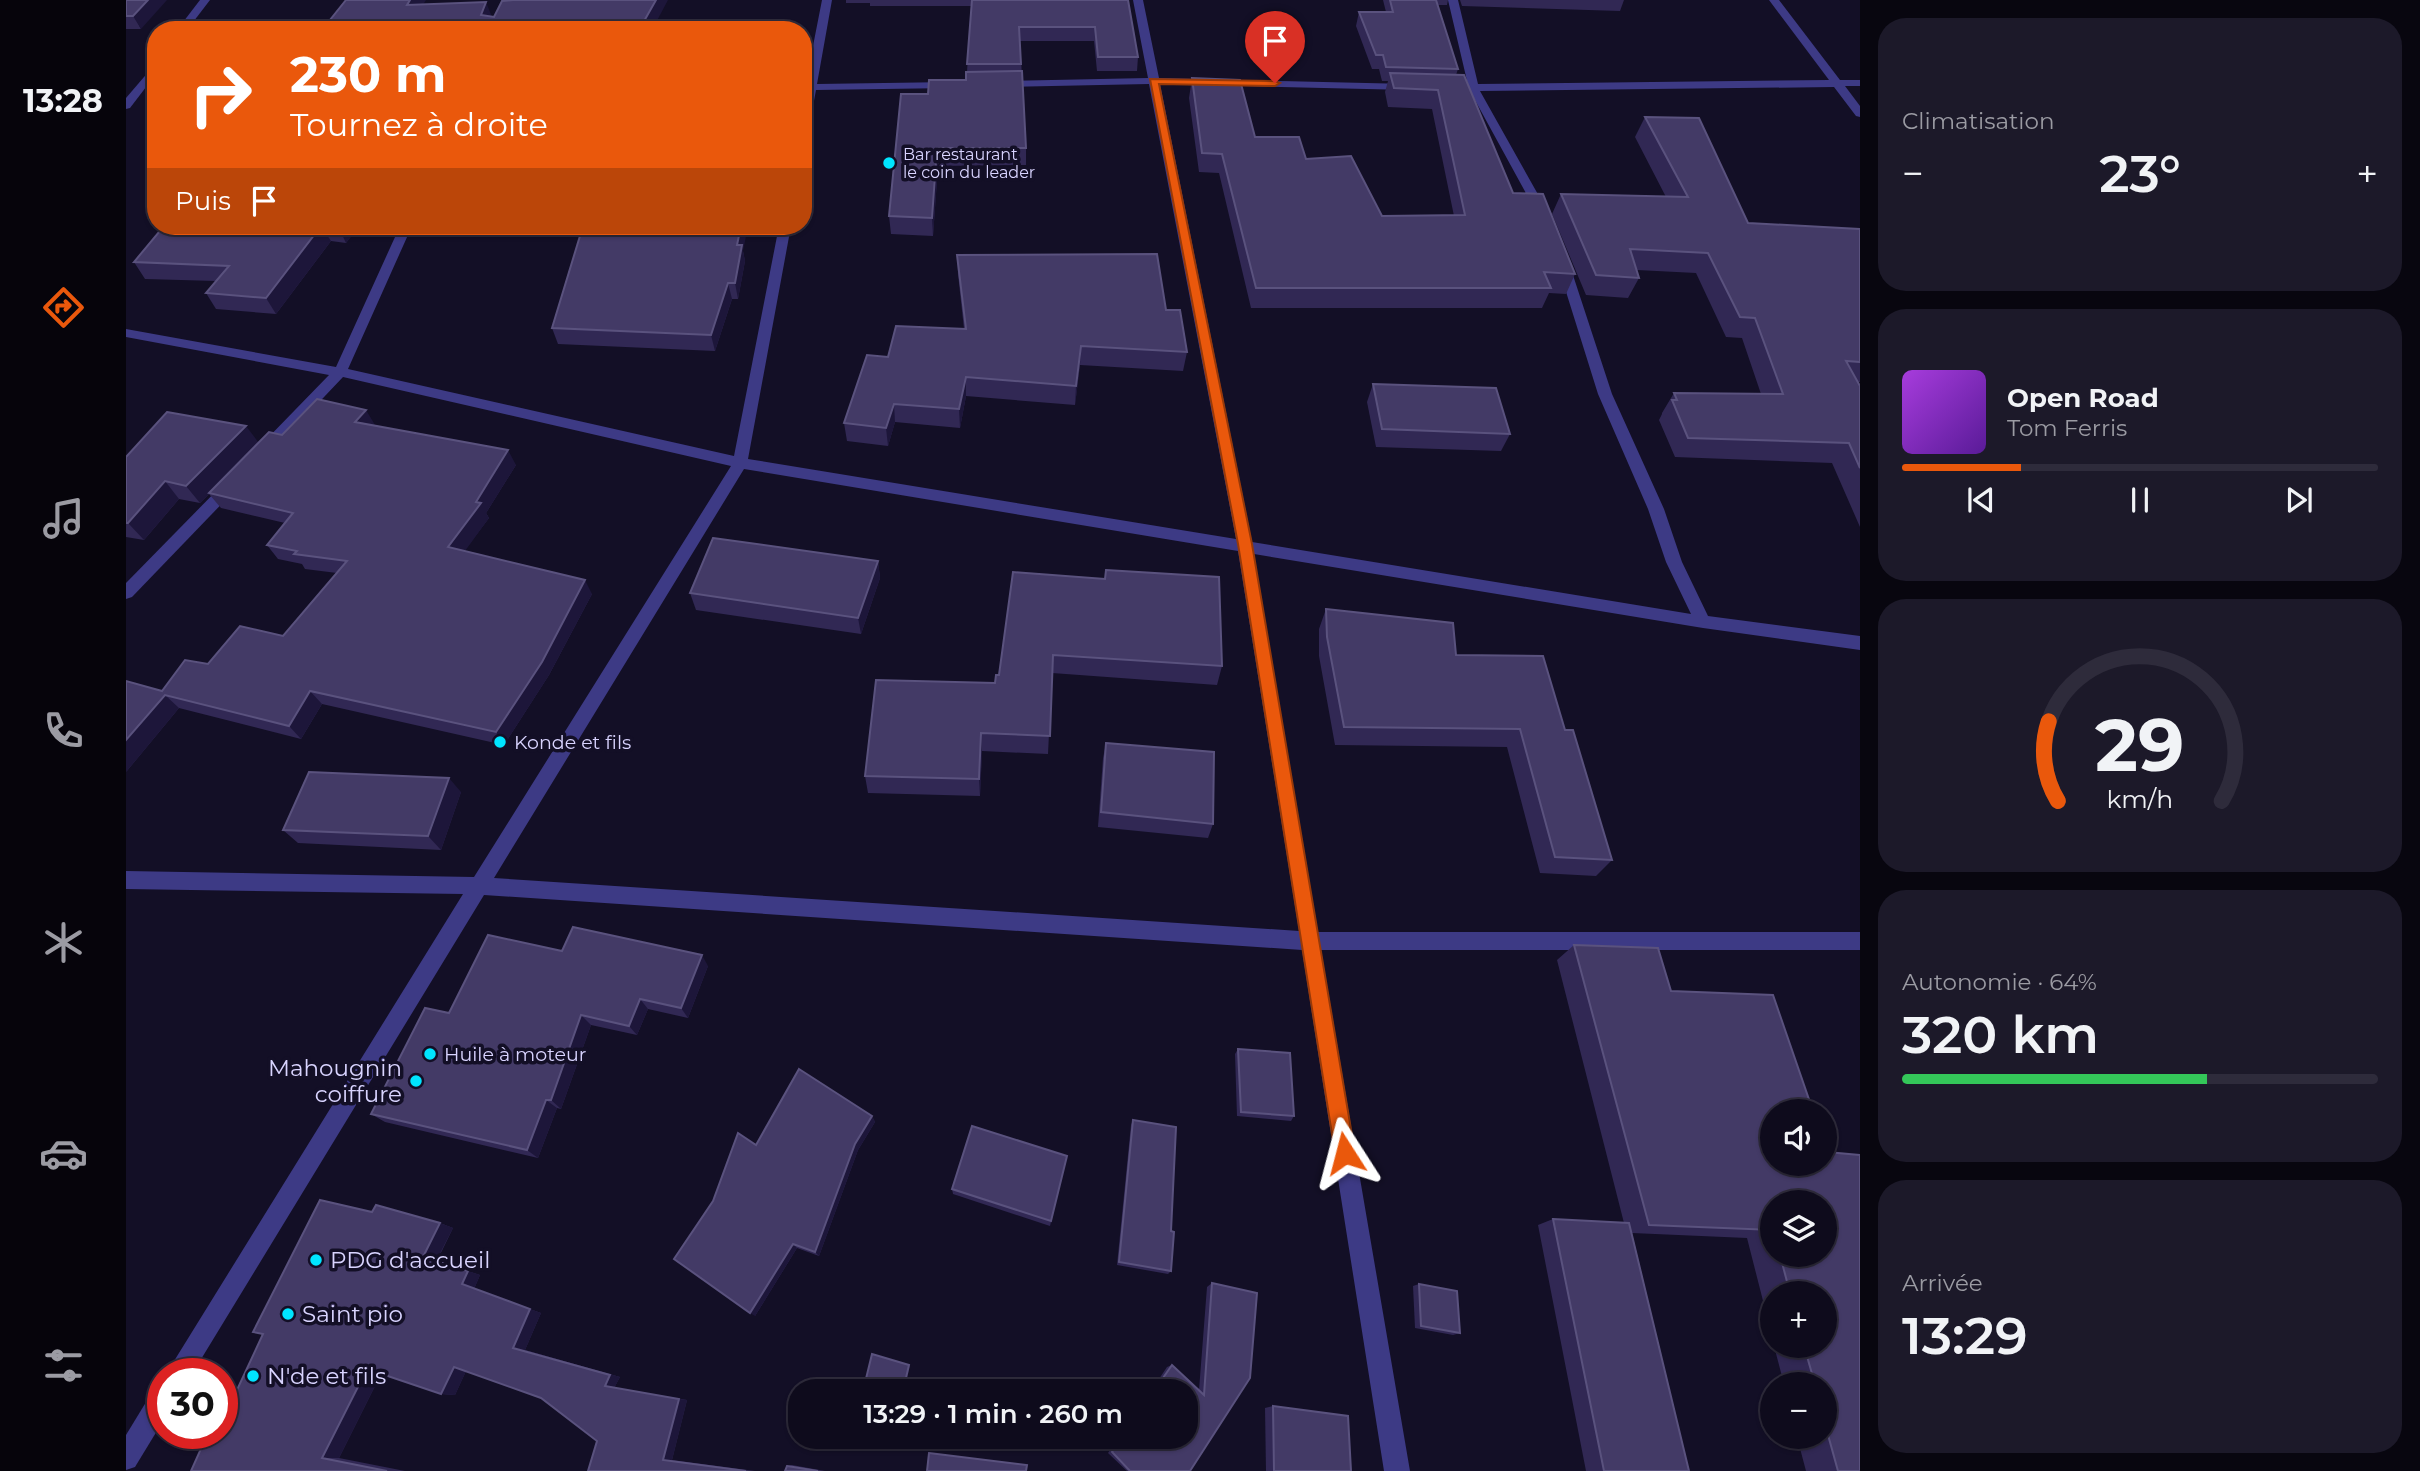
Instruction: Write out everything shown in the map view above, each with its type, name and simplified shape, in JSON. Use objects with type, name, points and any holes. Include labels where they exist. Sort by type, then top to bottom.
[{"type":"street","points":[[190,21],[205,0]]},
{"type":"street","points":[[498,21],[507,0]]},
{"type":"street","points":[[812,82],[827,0]]},
{"type":"street","points":[[1138,0],[1245,544],[1397,1471]]},
{"type":"street","points":[[1454,0],[1474,89],[1550,226]]},
{"type":"street","points":[[1774,0],[1860,114]]},
{"type":"street","points":[[126,106],[147,78]]},
{"type":"street","points":[[989,84],[1153,81],[1421,88]]},
{"type":"street","points":[[1434,88],[1860,83]]},
{"type":"street","points":[[812,87],[962,85]]},
{"type":"street","points":[[126,593],[340,372],[402,235]]},
{"type":"street","points":[[187,1358],[740,463],[783,235]]},
{"type":"street","points":[[1559,252],[1605,394],[1656,509],[1674,562],[1703,622]]},
{"type":"street","points":[[126,333],[340,372],[740,463],[1245,544],[1703,622],[1860,643]]},
{"type":"street","points":[[126,880],[477,886],[1310,941],[1860,941]]},
{"type":"street","points":[[126,1458],[147,1424]]},
{"type":"building","points":[[126,0],[148,0],[133,16],[126,16]]},
{"type":"building","points":[[346,0],[410,0],[407,5],[486,2],[481,15],[494,17],[502,1],[656,0],[644,21],[329,21]]},
{"type":"building","points":[[972,0],[1128,0],[1138,57],[1098,57],[1095,27],[1019,27],[1021,64],[967,64]]},
{"type":"building","points":[[1390,0],[1436,0],[1458,69],[1386,67],[1383,55],[1376,55],[1359,12],[1393,12]]},
{"type":"building","points":[[1022,71],[1026,148],[937,148],[932,218],[889,216],[901,94],[928,94],[929,80],[966,80],[966,72]]},
{"type":"building","points":[[1390,73],[1464,75],[1513,193],[1543,194],[1575,274],[1544,272],[1551,288],[1256,288],[1222,154],[1202,153],[1192,78],[1240,80],[1255,137],[1299,137],[1306,159],[1351,156],[1382,216],[1465,215],[1438,90],[1394,88]]},
{"type":"building","points":[[1645,117],[1699,118],[1748,223],[1860,229],[1860,362],[1846,361],[1860,386],[1860,468],[1849,443],[1688,438],[1672,400],[1677,400],[1674,393],[1783,394],[1755,318],[1740,317],[1708,253],[1630,249],[1639,278],[1596,275],[1561,194],[1688,197]]},
{"type":"building","points":[[156,235],[314,235],[266,298],[206,293],[229,266],[134,262]]},
{"type":"building","points":[[580,235],[739,235],[737,245],[742,245],[735,283],[728,283],[711,335],[552,328]]},
{"type":"building","points":[[1157,254],[1166,310],[1180,310],[1187,352],[1081,346],[1076,386],[966,377],[959,409],[894,404],[886,428],[844,423],[867,355],[888,357],[896,326],[966,329],[957,255]]},
{"type":"building","points":[[1373,384],[1496,388],[1510,434],[1382,429]]},
{"type":"building","points":[[317,399],[366,410],[355,422],[508,450],[476,502],[481,503],[448,547],[585,580],[542,662],[496,732],[310,691],[289,726],[165,695],[126,740],[126,681],[162,691],[185,660],[208,664],[240,626],[283,636],[347,561],[294,554],[297,551],[267,545],[293,513],[209,493],[269,432],[282,435]]},
{"type":"building","points":[[167,412],[246,426],[186,486],[165,481],[126,523],[126,457]]},
{"type":"building","points":[[713,538],[878,561],[858,618],[690,593]]},
{"type":"building","points":[[1106,570],[1219,577],[1222,666],[1053,655],[1050,736],[981,733],[979,779],[865,776],[876,680],[995,683],[996,675],[999,675],[1013,572],[1105,579]]},
{"type":"building","points":[[1326,609],[1453,623],[1456,655],[1543,656],[1565,730],[1573,730],[1612,860],[1555,857],[1520,729],[1344,727],[1327,637]]},
{"type":"building","points":[[1106,743],[1214,752],[1213,824],[1101,812]]},
{"type":"building","points":[[309,772],[449,778],[428,836],[283,830]]},
{"type":"building","points":[[573,927],[702,955],[681,1008],[640,999],[629,1026],[581,1015],[551,1100],[546,1100],[527,1150],[371,1114],[425,1008],[449,1013],[488,935],[562,951]]},
{"type":"building","points":[[1574,945],[1658,948],[1671,991],[1773,995],[1809,1099],[1760,1099],[1760,1176],[1837,1176],[1837,1153],[1860,1155],[1860,1471],[1838,1471],[1832,1449],[1837,1449],[1837,1372],[1812,1372],[1807,1358],[1837,1358],[1837,1281],[1787,1281],[1783,1267],[1837,1267],[1837,1190],[1760,1190],[1760,1229],[1649,1225]]},
{"type":"building","points":[[1238,1049],[1290,1053],[1294,1116],[1241,1112]]},
{"type":"building","points":[[799,1069],[872,1116],[855,1144],[815,1252],[793,1244],[750,1313],[674,1259],[713,1201],[738,1133],[756,1145]]},
{"type":"building","points":[[1133,1120],[1176,1127],[1171,1271],[1119,1262]]},
{"type":"building","points":[[972,1126],[1067,1156],[1051,1221],[952,1189]]},
{"type":"building","points":[[320,1200],[372,1212],[376,1205],[440,1223],[423,1257],[468,1271],[462,1284],[530,1309],[513,1348],[610,1375],[605,1386],[679,1399],[663,1460],[746,1471],[588,1471],[597,1441],[541,1398],[454,1367],[441,1394],[367,1369],[322,1458],[387,1471],[191,1471],[201,1449],[238,1449],[238,1388],[263,1334],[253,1332]]},
{"type":"building","points":[[1553,1219],[1629,1223],[1689,1471],[1604,1471]]},
{"type":"building","points":[[1212,1283],[1257,1293],[1250,1378],[1190,1471],[1130,1471],[1112,1452],[1114,1449],[1198,1449],[1198,1389],[1204,1395]]},
{"type":"building","points":[[1419,1284],[1457,1291],[1460,1333],[1421,1326]]},
{"type":"building","points":[[872,1354],[909,1365],[906,1379],[866,1379]]},
{"type":"building","points":[[1172,1365],[1187,1379],[1162,1379]]},
{"type":"building","points":[[1273,1406],[1348,1416],[1351,1471],[1274,1471]]},
{"type":"building","points":[[929,1453],[1027,1465],[1026,1471],[927,1471]]},
{"type":"building","points":[[787,1466],[818,1471],[785,1471]]},
{"type":"place","name":"Bar restaurant le coin du leader","points":[[889,163]]},
{"type":"place","name":"Konde et fils","points":[[500,742]]},
{"type":"place","name":"Huile à moteur","points":[[430,1054]]},
{"type":"place","name":"Mahougnin coiffure","points":[[416,1081]]},
{"type":"place","name":"PDG d'accueil","points":[[316,1260]]},
{"type":"place","name":"Saint pio","points":[[288,1314]]},
{"type":"place","name":"N'de et fils","points":[[253,1376]]},
{"type":"route","points":[[1275,83],[1153,81],[1245,544],[1345,1153]]}]
